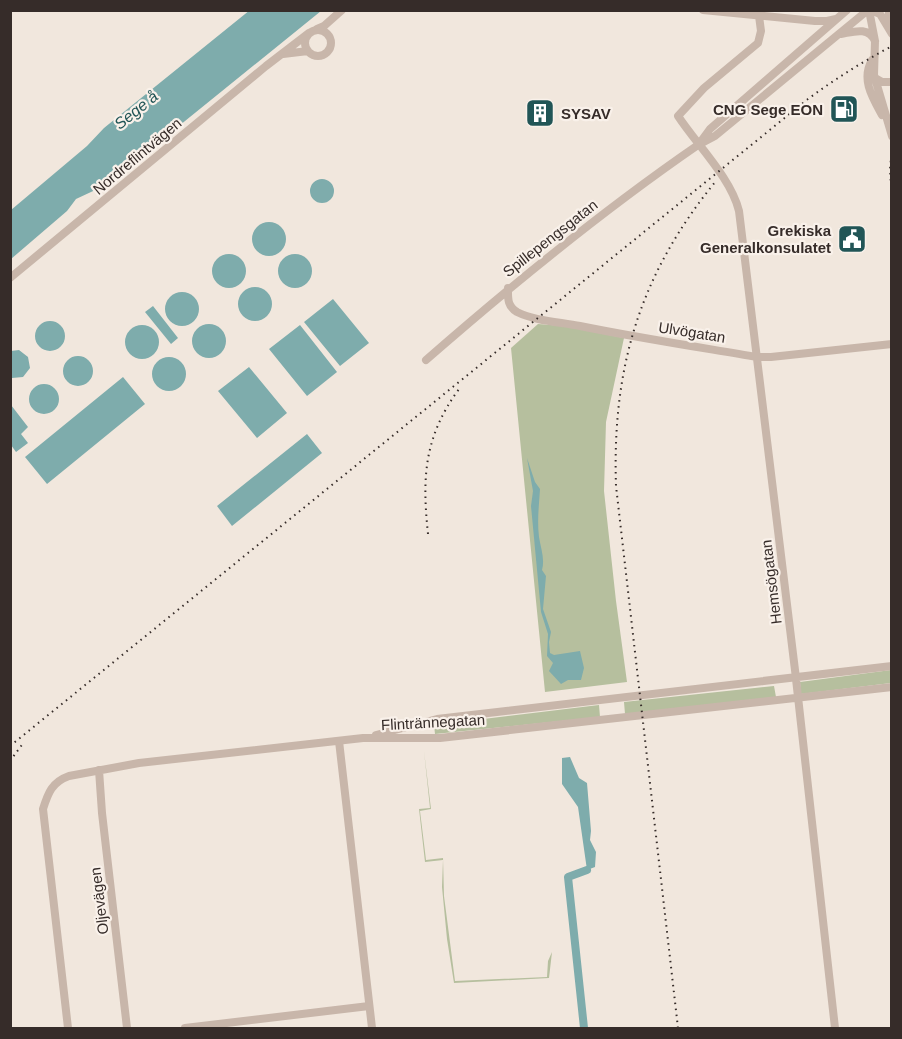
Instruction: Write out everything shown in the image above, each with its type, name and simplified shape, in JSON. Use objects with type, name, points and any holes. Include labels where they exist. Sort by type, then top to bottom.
[{"type":"street","name":"Nordreflintvägen","points":[[10,278],[282,54],[312,31],[324,26],[342,10]]},
{"type":"street","points":[[704,10],[827,21],[837,19]]},
{"type":"street","name":"Spillepengsgatan","points":[[698,146],[710,129],[804,50],[847,10]]},
{"type":"street","points":[[869,10],[880,14],[890,31]]},
{"type":"street","points":[[869,10],[875,41],[873,67],[891,136]]},
{"type":"street","name":"Spillepengsgatan","points":[[426,360],[508,288],[602,214],[715,136],[869,10]]},
{"type":"street","points":[[889,10],[890,31]]},
{"type":"street","points":[[282,54],[308,51],[317,56],[325,54],[331,46],[330,38],[335,16]]},
{"type":"street","name":"Hemsögatan","points":[[759,16],[761,31],[758,43],[704,88],[678,116],[698,146],[722,174],[736,200],[742,231],[835,1029]]},
{"type":"street","points":[[839,35],[860,30],[868,32],[875,41]]},
{"type":"street","points":[[308,51],[305,41],[312,31],[325,31],[330,38]]},
{"type":"street","points":[[875,56],[867,70],[868,87],[886,122]]},
{"type":"street","points":[[875,78],[882,82],[891,82]]},
{"type":"street","name":"Ulvögatan","points":[[508,288],[507,299],[511,307],[518,312],[538,318],[757,357],[891,344]]},
{"type":"street","name":"Flintrännegatan","points":[[363,738],[437,719],[891,666]]},
{"type":"street","name":"Flintrännegatan","points":[[363,738],[440,738],[891,687]]},
{"type":"street","points":[[68,1029],[43,808],[52,786],[60,779],[69,776],[139,763],[363,738]]},
{"type":"street","points":[[339,741],[372,1029]]},
{"type":"street","name":"Oljevägen","points":[[99,770],[102,813],[128,1029]]},
{"type":"street","points":[[185,1029],[369,1006]]},
{"type":"green space","points":[[538,324],[564,326],[624,338],[606,422],[604,491],[627,682],[545,692],[511,348]]},
{"type":"green space","points":[[891,670],[891,683],[801,694],[800,682]]},
{"type":"green space","points":[[774,686],[776,697],[625,714],[624,702]]},
{"type":"green space","points":[[599,705],[600,717],[435,734],[434,725]]},
{"type":"green space","points":[[424,751],[431,809],[420,811],[426,860],[443,858],[444,896],[455,981],[547,977],[548,961],[552,952],[549,978],[454,983],[442,887],[443,860],[425,862],[419,809],[430,808]]},
{"type":"water","name":"Sege å","points":[[250,10],[321,11],[106,185],[76,199],[67,211],[11,259],[11,210],[87,146],[104,128]]},
{"type":"water","points":[[322,179],[331,182],[334,191],[331,200],[322,203],[313,200],[310,191],[313,182]]},
{"type":"water","points":[[269,222],[281,227],[286,239],[281,251],[269,256],[257,251],[252,239],[257,227]]},
{"type":"water","points":[[229,254],[241,259],[246,271],[241,283],[229,288],[217,283],[212,271],[217,259]]},
{"type":"water","points":[[295,254],[307,259],[312,271],[307,283],[295,288],[283,283],[278,271],[283,259]]},
{"type":"water","points":[[255,287],[267,292],[272,304],[267,316],[255,321],[243,316],[238,304],[243,292]]},
{"type":"water","points":[[182,292],[194,297],[199,309],[194,321],[182,326],[170,321],[165,309],[170,297]]},
{"type":"water","points":[[333,299],[369,343],[340,366],[304,322]]},
{"type":"water","points":[[153,306],[178,338],[171,344],[145,312]]},
{"type":"water","points":[[50,321],[60,326],[65,336],[60,346],[50,351],[40,346],[35,336],[40,326]]},
{"type":"water","points":[[209,324],[221,329],[226,341],[221,353],[209,358],[197,353],[192,341],[197,329]]},
{"type":"water","points":[[142,325],[154,330],[159,342],[154,354],[142,359],[130,354],[125,342],[130,330]]},
{"type":"water","points":[[300,325],[337,372],[307,396],[269,349]]},
{"type":"water","points":[[19,350],[28,357],[30,368],[23,377],[12,378],[11,351]]},
{"type":"water","points":[[78,356],[88,361],[93,371],[88,381],[78,386],[68,381],[63,371],[68,361]]},
{"type":"water","points":[[169,357],[181,362],[186,374],[181,386],[169,391],[157,386],[152,374],[157,362]]},
{"type":"water","points":[[249,367],[287,413],[257,438],[218,391]]},
{"type":"water","points":[[123,377],[145,404],[47,484],[25,457]]},
{"type":"water","points":[[44,384],[54,389],[59,399],[54,409],[44,414],[34,409],[29,399],[34,389]]},
{"type":"water","points":[[11,405],[28,427],[21,434],[28,443],[16,452],[11,445]]},
{"type":"water","points":[[307,434],[322,453],[232,526],[217,506]]},
{"type":"water","points":[[527,458],[535,482],[540,489],[538,531],[543,558],[542,570],[546,576],[543,609],[551,632],[550,653],[554,655],[580,651],[584,668],[581,680],[568,680],[561,684],[549,671],[553,663],[547,656],[548,634],[541,612],[531,506],[533,491]]},
{"type":"water","points":[[570,757],[579,778],[587,783],[590,840],[596,852],[595,867],[587,870],[578,807],[562,784],[562,758]]},
{"type":"waterway","points":[[584,1028],[568,877],[587,870]]},
{"type":"railway","points":[[10,746],[808,99],[849,71],[892,46]]},
{"type":"railway","points":[[892,149],[890,169],[892,201]]},
{"type":"railway","points":[[678,1028],[616,486],[616,443],[619,401],[626,362],[636,324],[650,287],[668,251],[716,181]]},
{"type":"railway","points":[[428,534],[425,494],[428,458],[439,424],[459,389]]},
{"type":"railway","points":[[10,761],[24,742]]},
{"type":"place","name":"CNG Sege EON","points":[[844,109]]},
{"type":"place","name":"SYSAV","points":[[540,113]]},
{"type":"place","name":"Grekiska Generalkonsulatet","points":[[852,239]]}]
